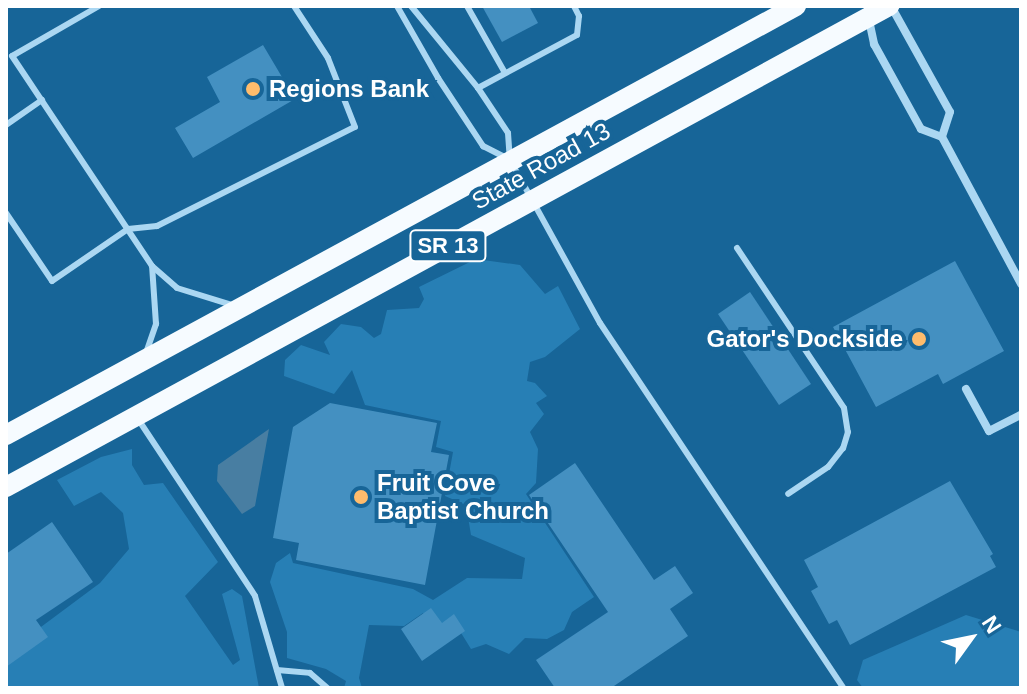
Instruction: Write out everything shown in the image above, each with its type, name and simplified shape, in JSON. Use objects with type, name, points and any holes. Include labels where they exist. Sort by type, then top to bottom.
[{"type":"main road","name":"State Road 13","points":[[6,435],[796,6]]},
{"type":"main road","name":"State Road 13","points":[[6,487],[533,200],[868,12],[890,6]]},
{"type":"street","points":[[890,6],[950,112],[942,137]]},
{"type":"street","points":[[868,12],[874,44],[921,129],[942,137],[1021,284]]},
{"type":"street","points":[[966,389],[989,431],[1021,415]]},
{"type":"lane","points":[[99,6],[12,56],[152,266],[177,288],[240,307]]},
{"type":"lane","points":[[6,213],[52,281],[128,229],[157,226],[355,127],[328,58],[294,6]]},
{"type":"lane","points":[[397,6],[438,78],[483,146],[510,160]]},
{"type":"lane","points":[[411,6],[478,88],[508,133],[510,160],[621,358],[843,688]]},
{"type":"lane","points":[[467,6],[504,71]]},
{"type":"lane","points":[[478,88],[504,71],[577,35],[579,16],[574,6]]},
{"type":"lane","points":[[6,125],[42,100]]},
{"type":"lane","points":[[737,248],[844,408],[848,432],[843,448],[828,467],[788,494]]},
{"type":"lane","points":[[144,359],[156,324],[152,266]]},
{"type":"lane","points":[[136,416],[255,596],[282,688]]},
{"type":"lane","points":[[277,670],[310,673],[327,688]]},
{"type":"shaded area","points":[[476,259],[520,265],[545,294],[558,286],[580,329],[545,357],[530,362],[527,381],[535,383],[547,396],[536,403],[544,414],[530,432],[538,449],[536,483],[526,494],[594,597],[572,612],[564,630],[547,639],[525,638],[509,654],[486,644],[471,649],[458,628],[440,630],[423,613],[404,626],[369,625],[359,678],[362,688],[344,688],[346,681],[326,669],[287,658],[287,632],[270,582],[276,563],[290,553],[293,563],[413,589],[433,600],[467,578],[522,579],[525,558],[471,535],[466,505],[445,496],[453,452],[436,447],[441,421],[365,405],[352,370],[334,394],[284,376],[285,360],[301,345],[330,355],[324,342],[341,324],[361,327],[374,338],[381,334],[387,310],[419,308],[424,299],[419,287]]},
{"type":"shaded area","points":[[269,429],[255,506],[242,514],[217,481],[218,465]]},
{"type":"shaded area","points":[[132,449],[132,465],[144,485],[163,483],[218,562],[185,596],[233,665],[240,660],[222,594],[232,589],[242,596],[259,688],[6,688],[6,653],[100,583],[129,549],[123,513],[101,492],[74,506],[57,480],[101,457]]},
{"type":"shaded area","points":[[966,615],[1021,632],[1021,688],[863,688],[857,680],[863,660]]},
{"type":"building","points":[[482,6],[529,6],[538,23],[502,42]]},
{"type":"building","points":[[263,45],[295,99],[193,158],[175,128],[220,102],[207,77]]},
{"type":"building","name":"Gator's Dockside","points":[[955,261],[1004,351],[943,384],[938,374],[876,407],[833,327]]},
{"type":"building","points":[[750,292],[811,384],[779,405],[718,314]]},
{"type":"building","name":"Fruit Cove Baptist Church","points":[[330,403],[437,423],[431,452],[449,455],[425,585],[296,560],[299,543],[273,538],[293,427]]},
{"type":"building","points":[[575,463],[654,580],[675,566],[693,593],[670,609],[688,636],[611,688],[555,688],[536,660],[608,612],[529,495]]},
{"type":"building","points":[[950,481],[993,554],[990,556],[996,567],[850,645],[837,620],[829,624],[811,591],[818,587],[804,560]]},
{"type":"building","points":[[52,522],[93,582],[36,620],[48,637],[6,667],[6,554]]},
{"type":"building","points":[[431,608],[442,623],[454,614],[465,631],[422,661],[401,629]]},
{"type":"place","name":"Regions Bank","points":[[253,89]]},
{"type":"place","name":"Gator's Dockside","points":[[919,339]]},
{"type":"place","name":"Fruit Cove Baptist Church","points":[[361,497]]}]
